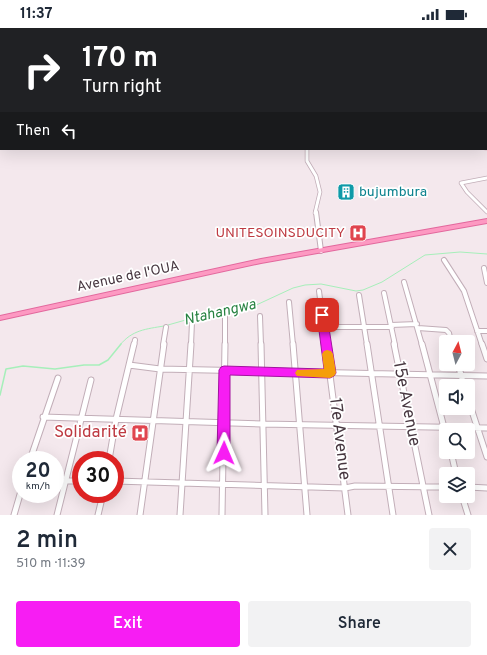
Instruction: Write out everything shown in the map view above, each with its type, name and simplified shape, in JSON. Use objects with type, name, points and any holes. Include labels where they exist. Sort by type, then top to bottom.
[{"type":"main road","name":"Avenue de l'OUA","points":[[0,314],[228,266],[487,221]]},
{"type":"main road","name":"Avenue de l'OUA","points":[[0,318],[228,266]]},
{"type":"street","points":[[307,150],[308,161],[316,176],[320,192],[315,215],[321,251]]},
{"type":"street","points":[[487,178],[461,183],[467,192],[487,212]]},
{"type":"street","points":[[444,260],[464,291],[487,359]]},
{"type":"street","points":[[484,268],[487,283]]},
{"type":"street","points":[[404,282],[418,327]]},
{"type":"street","name":"17e Avenue","points":[[319,291],[348,515]]},
{"type":"street","name":"15e Avenue","points":[[384,293],[429,515]]},
{"type":"street","points":[[359,295],[393,515]]},
{"type":"street","points":[[411,297],[429,375],[443,423]]},
{"type":"street","points":[[288,302],[306,486],[307,515]]},
{"type":"street","points":[[222,515],[225,315]]},
{"type":"street","points":[[260,316],[265,515]]},
{"type":"street","points":[[180,515],[187,422],[192,322]]},
{"type":"street","points":[[140,515],[166,327]]},
{"type":"street","points":[[324,327],[418,327],[446,330],[449,335]]},
{"type":"street","points":[[477,331],[487,331]]},
{"type":"street","points":[[111,451],[116,419],[135,340]]},
{"type":"street","points":[[129,365],[160,368],[261,372],[487,376]]},
{"type":"street","points":[[460,371],[462,379]]},
{"type":"street","points":[[33,451],[58,378]]},
{"type":"street","points":[[56,515],[91,380]]},
{"type":"street","points":[[473,415],[487,457]]},
{"type":"street","points":[[44,417],[439,428]]},
{"type":"street","points":[[477,428],[487,428]]},
{"type":"street","points":[[124,481],[345,488],[355,486],[439,487]]},
{"type":"street","points":[[65,482],[72,482]]},
{"type":"street","points":[[475,488],[487,488]]},
{"type":"street","points":[[14,515],[18,503]]},
{"type":"street","points":[[98,515],[100,503]]},
{"type":"street","points":[[464,503],[468,515]]},
{"type":"waterway","name":"Ntahangwa","points":[[168,325],[221,310],[252,307],[293,288],[305,285],[321,284],[356,291],[363,290],[382,282],[425,255],[460,252],[487,254]]},
{"type":"waterway","name":"Ntahangwa","points":[[121,344],[134,333],[145,329],[164,326]]},
{"type":"waterway","name":"Ntahangwa","points":[[0,395],[6,369],[23,366],[55,369],[84,365],[99,365],[108,360],[121,344]]},
{"type":"slow traffic","points":[[301,373],[330,373],[327,354]]},
{"type":"place","name":"bujumbura","points":[[346,192]]},
{"type":"place","name":"UNITESOINSDUCITY","points":[[358,233]]},
{"type":"place","name":"Solidarité","points":[[140,433]]},
{"type":"route","points":[[224,453],[224,370],[330,373],[322,315]]}]
